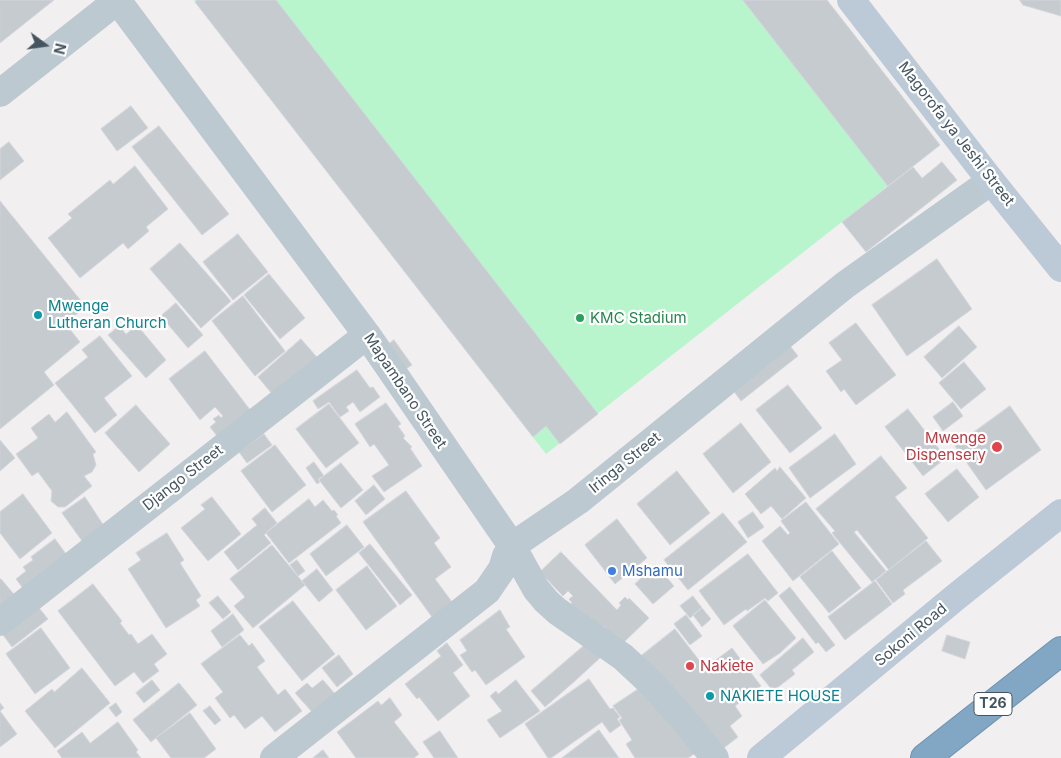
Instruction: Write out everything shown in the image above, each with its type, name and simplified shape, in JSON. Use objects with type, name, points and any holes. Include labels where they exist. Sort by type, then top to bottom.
[{"type":"highway","name":"T26","points":[[925,758],[1061,651]]},
{"type":"street","points":[[0,93],[117,0]]},
{"type":"street","name":"Mapambano Street","points":[[117,0],[367,335],[512,546],[536,588],[546,601],[557,611],[623,657],[652,684],[715,758]]},
{"type":"street","name":"Magorofa ya Jeshi Street","points":[[851,0],[1061,268]]},
{"type":"street","name":"Iringa Street","points":[[512,546],[578,501],[844,284],[991,181]]},
{"type":"street","name":"Django Street","points":[[0,622],[367,335]]},
{"type":"street","name":"Sokoni Road","points":[[761,758],[1061,513]]},
{"type":"street","points":[[274,758],[487,590],[502,569],[506,556],[512,546]]},
{"type":"green space","name":"KMC Stadium","points":[[194,0],[827,0],[940,145],[546,454]]},
{"type":"building","points":[[0,0],[54,0],[0,43]]},
{"type":"building","points":[[198,0],[276,0],[598,414],[560,444],[546,426],[533,437],[195,2]]},
{"type":"building","points":[[743,0],[827,0],[940,145],[888,186]]},
{"type":"building","points":[[1020,0],[1061,0],[1061,16],[1023,5]]},
{"type":"building","points":[[131,106],[148,128],[117,151],[101,129]]},
{"type":"building","points":[[159,126],[229,214],[202,235],[132,147]]},
{"type":"building","points":[[9,142],[24,161],[0,180],[0,149]]},
{"type":"building","points":[[942,162],[957,180],[866,252],[842,222],[913,167],[922,178]]},
{"type":"building","points":[[135,166],[168,209],[146,227],[149,231],[128,249],[123,243],[80,278],[48,238],[72,218],[68,214],[110,180],[113,184]]},
{"type":"building","name":"Mwenge Lutheran Church","points":[[0,201],[86,307],[65,323],[80,342],[44,372],[54,385],[0,429]]},
{"type":"building","points":[[238,234],[268,272],[233,300],[203,262]]},
{"type":"building","points":[[180,243],[231,301],[201,328],[150,269]]},
{"type":"building","points":[[937,259],[972,309],[907,356],[872,305]]},
{"type":"building","points":[[269,274],[305,318],[280,339],[244,295]]},
{"type":"building","points":[[243,296],[285,351],[255,376],[212,321]]},
{"type":"building","points":[[176,303],[203,335],[188,348],[161,316]]},
{"type":"building","points":[[856,323],[896,375],[856,405],[844,389],[841,392],[826,371],[842,360],[829,343]]},
{"type":"building","points":[[137,325],[166,360],[146,378],[108,335],[119,326],[126,334]]},
{"type":"building","points":[[959,326],[977,347],[942,378],[924,357]]},
{"type":"building","points":[[100,336],[132,376],[104,398],[117,415],[95,433],[55,383],[88,357],[82,350]]},
{"type":"building","points":[[301,339],[322,363],[278,401],[258,377]]},
{"type":"building","points":[[394,340],[412,365],[401,372],[384,348]]},
{"type":"building","points":[[787,342],[798,356],[741,401],[730,386]]},
{"type":"building","points":[[205,351],[254,415],[221,441],[210,427],[216,422],[213,419],[219,415],[221,418],[223,416],[215,407],[200,420],[169,379]]},
{"type":"building","points":[[964,362],[986,389],[961,409],[939,383]]},
{"type":"building","points":[[357,370],[370,388],[373,387],[380,397],[360,412],[353,402],[346,407],[349,411],[340,417],[329,402],[318,409],[313,401]]},
{"type":"building","points":[[788,385],[822,428],[790,453],[756,410]]},
{"type":"building","points":[[953,402],[963,416],[943,431],[933,417]]},
{"type":"building","points":[[386,403],[401,424],[398,426],[405,436],[403,438],[412,447],[410,448],[422,466],[384,492],[372,476],[389,465],[374,444],[370,447],[355,424]]},
{"type":"building","points":[[329,404],[359,443],[326,468],[296,429]]},
{"type":"building","points":[[136,405],[170,444],[139,472],[105,433]]},
{"type":"building","points":[[1010,406],[1041,450],[986,490],[955,446]]},
{"type":"building","points":[[908,409],[946,458],[923,476],[885,427]]},
{"type":"building","points":[[67,412],[96,452],[93,454],[96,465],[92,472],[84,476],[92,486],[65,507],[58,507],[51,501],[52,491],[38,472],[32,476],[16,454],[38,438],[31,428],[49,414],[55,422]]},
{"type":"building","points":[[741,423],[771,462],[733,493],[703,454]]},
{"type":"building","points":[[264,434],[272,445],[247,463],[239,452]]},
{"type":"building","points":[[835,434],[856,464],[810,498],[789,468]]},
{"type":"building","points":[[0,440],[15,458],[0,471]]},
{"type":"building","points":[[275,445],[306,485],[272,512],[241,471]]},
{"type":"building","points":[[881,456],[907,488],[895,497],[928,538],[889,570],[857,530],[854,532],[886,571],[872,582],[832,533],[835,531],[816,509]]},
{"type":"building","points":[[314,462],[324,476],[318,479],[320,482],[317,484],[306,468]]},
{"type":"building","points":[[341,463],[363,490],[341,508],[319,480]]},
{"type":"building","points":[[780,467],[806,498],[782,519],[771,506],[761,514],[745,494],[775,468],[777,471]]},
{"type":"building","points":[[957,469],[979,497],[948,522],[925,494]]},
{"type":"building","points":[[677,471],[710,513],[670,545],[637,504]]},
{"type":"building","points":[[374,485],[385,499],[366,515],[355,501]]},
{"type":"building","points":[[406,491],[440,538],[434,543],[451,567],[435,579],[452,602],[432,617],[363,522]]},
{"type":"building","points":[[23,494],[52,533],[20,559],[0,533],[0,512]]},
{"type":"building","points":[[85,497],[104,526],[82,541],[62,513]]},
{"type":"building","points":[[212,497],[241,534],[208,561],[181,528],[205,509],[201,505]]},
{"type":"building","points":[[309,499],[315,507],[323,500],[338,515],[336,516],[341,523],[289,563],[266,533]]},
{"type":"building","points":[[806,502],[839,544],[793,581],[762,541],[780,526],[788,535],[790,533],[781,521]]},
{"type":"building","points":[[265,508],[277,523],[264,535],[271,543],[238,570],[224,552],[257,525],[252,519]]},
{"type":"building","points":[[753,512],[764,527],[748,538],[738,522]]},
{"type":"building","points":[[723,513],[747,542],[688,590],[664,560]]},
{"type":"building","points":[[617,519],[647,558],[615,584],[585,545]]},
{"type":"building","points":[[347,525],[364,547],[326,576],[310,554]]},
{"type":"building","points":[[167,533],[184,560],[180,563],[201,596],[196,600],[200,606],[166,628],[128,569],[141,560],[136,553]]},
{"type":"building","points":[[55,539],[69,558],[25,591],[16,579],[26,571],[23,567],[33,560],[31,557]]},
{"type":"building","points":[[926,541],[942,561],[903,590],[905,594],[893,603],[876,580]]},
{"type":"building","points":[[370,544],[412,595],[400,605],[359,553]]},
{"type":"building","points":[[272,545],[305,585],[253,628],[234,606],[245,597],[230,579]]},
{"type":"building","points":[[832,551],[861,588],[829,613],[800,577]]},
{"type":"building","points":[[561,552],[617,610],[621,605],[619,603],[625,597],[628,600],[629,598],[649,618],[622,644],[604,626],[599,631],[570,606],[572,603],[569,599],[573,596],[568,591],[563,596],[540,572]]},
{"type":"building","points":[[748,554],[778,593],[768,601],[765,598],[747,611],[746,609],[724,625],[699,591]]},
{"type":"building","points":[[297,560],[305,571],[298,576],[290,565]]},
{"type":"building","points":[[656,565],[674,586],[653,604],[635,584]]},
{"type":"building","points":[[367,566],[397,606],[366,630],[336,590]]},
{"type":"building","points":[[317,569],[333,590],[319,602],[302,581]]},
{"type":"building","points":[[0,579],[18,599],[0,613]]},
{"type":"building","points":[[875,581],[892,604],[845,640],[828,617]]},
{"type":"building","points":[[93,584],[122,621],[120,623],[129,635],[131,634],[138,644],[152,634],[167,654],[154,664],[159,671],[143,683],[134,672],[115,686],[58,611]]},
{"type":"building","points":[[790,587],[835,645],[826,652],[818,642],[816,644],[779,596]]},
{"type":"building","points":[[218,596],[231,612],[223,619],[209,603]]},
{"type":"building","points":[[693,596],[702,608],[690,618],[680,606]]},
{"type":"building","points":[[765,600],[796,638],[780,653],[763,664],[733,626]]},
{"type":"building","points":[[293,601],[335,654],[302,681],[259,627]]},
{"type":"building","points":[[39,608],[48,619],[12,647],[3,635]]},
{"type":"building","points":[[702,608],[711,619],[702,627],[693,615]]},
{"type":"building","points":[[500,610],[510,627],[506,629],[525,657],[486,685],[475,670],[472,672],[460,655],[467,651],[460,640]]},
{"type":"building","points":[[233,614],[244,630],[222,647],[211,631]]},
{"type":"building","points":[[686,615],[702,636],[690,645],[674,624]]},
{"type":"building","points":[[41,628],[70,668],[35,694],[6,654]]},
{"type":"building","name":"NAKIETE HOUSE","points":[[675,629],[705,668],[732,648],[761,686],[735,706],[742,716],[730,726],[738,737],[716,754],[641,656]]},
{"type":"building","points":[[240,635],[249,646],[252,643],[265,661],[257,667],[278,695],[285,689],[302,711],[275,732],[262,716],[245,729],[234,715],[230,718],[215,698],[223,692],[201,664]]},
{"type":"building","points":[[947,635],[970,642],[965,659],[942,651]]},
{"type":"building","points":[[803,638],[814,652],[792,670],[795,674],[773,691],[760,675]]},
{"type":"building","points":[[447,643],[463,665],[453,673],[470,696],[438,721],[419,697],[417,699],[405,684],[441,656],[437,651]]},
{"type":"building","points":[[586,644],[602,656],[545,707],[531,691]]},
{"type":"building","points":[[339,655],[353,674],[337,687],[322,668]]},
{"type":"building","points":[[82,668],[110,703],[55,748],[25,711],[52,689],[54,692]]},
{"type":"building","points":[[589,679],[610,709],[613,708],[620,717],[617,719],[621,725],[610,733],[602,722],[551,758],[548,758],[525,724]]},
{"type":"building","points":[[152,680],[160,690],[144,703],[136,693]]},
{"type":"building","points":[[323,680],[336,695],[313,713],[295,693],[307,683],[312,688]]},
{"type":"building","points":[[516,680],[540,711],[500,738],[487,720],[502,711],[490,696],[496,691],[498,694]]},
{"type":"building","points":[[179,683],[197,705],[151,742],[133,720]]},
{"type":"building","points":[[646,684],[697,752],[688,758],[635,758],[626,744],[632,740],[619,720],[622,718],[613,706]]},
{"type":"building","points":[[390,698],[402,715],[394,722],[419,754],[414,758],[356,758],[337,732],[378,701],[381,705]]},
{"type":"building","points":[[0,703],[4,708],[0,711]]},
{"type":"building","points":[[116,703],[122,712],[116,717],[109,708]]},
{"type":"building","points":[[210,706],[221,720],[215,725],[203,711]]},
{"type":"building","points":[[0,711],[17,734],[0,747]]},
{"type":"building","points":[[190,713],[216,749],[204,758],[171,758],[156,738]]},
{"type":"building","points":[[118,722],[138,750],[136,752],[141,758],[62,758],[57,751],[82,732],[90,743]]},
{"type":"building","points":[[599,730],[619,758],[562,758]]},
{"type":"building","points":[[440,731],[458,758],[434,758],[423,742]]},
{"type":"building","points":[[323,750],[329,758],[313,758]]},
{"type":"place","name":"Mwenge Lutheran Church","points":[[38,315]]},
{"type":"place","name":"KMC Stadium","points":[[580,318]]},
{"type":"place","name":"Mwenge Dispensery","points":[[997,447]]},
{"type":"place","name":"Mshamu","points":[[612,571]]},
{"type":"place","name":"Nakiete","points":[[690,666]]},
{"type":"place","name":"NAKIETE HOUSE","points":[[710,696]]}]
